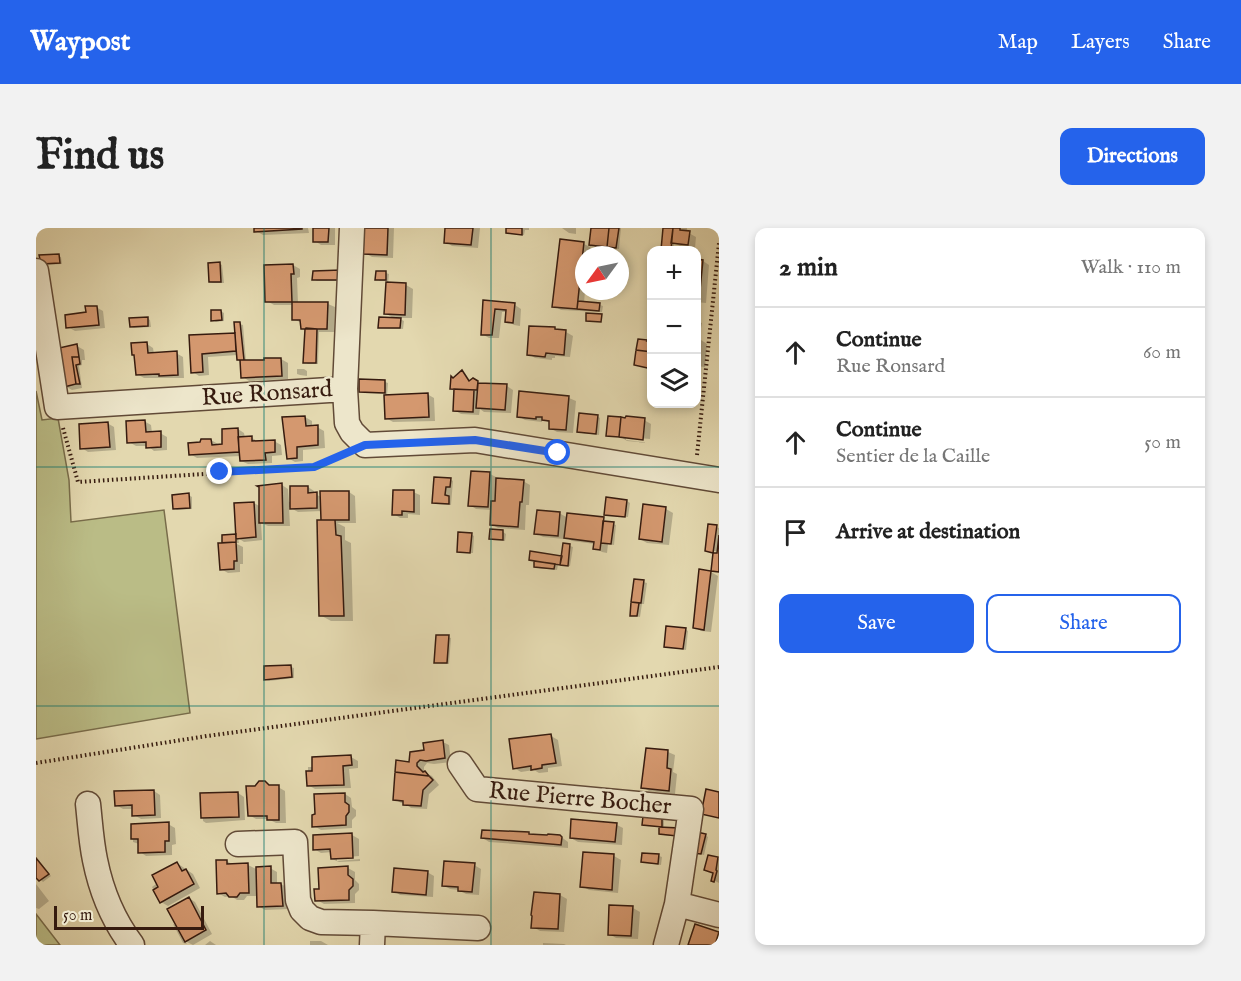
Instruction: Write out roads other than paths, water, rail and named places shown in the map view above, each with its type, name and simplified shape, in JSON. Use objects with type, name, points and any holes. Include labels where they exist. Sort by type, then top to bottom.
[{"type":"street","points":[[345,389],[352,228]]},
{"type":"street","name":"Rue Ronsard","points":[[36,271],[57,407],[345,389],[347,423],[352,432],[365,445],[475,440],[719,480]]},
{"type":"street","name":"Rue Pierre Bocher","points":[[460,764],[477,789],[691,809],[677,904],[666,945]]},
{"type":"street","points":[[88,804],[94,859],[106,898],[120,929],[132,945]]},
{"type":"street","points":[[238,844],[295,842],[298,900],[302,910],[310,918],[321,922],[373,934],[478,928]]},
{"type":"street","points":[[677,904],[719,915]]}]
